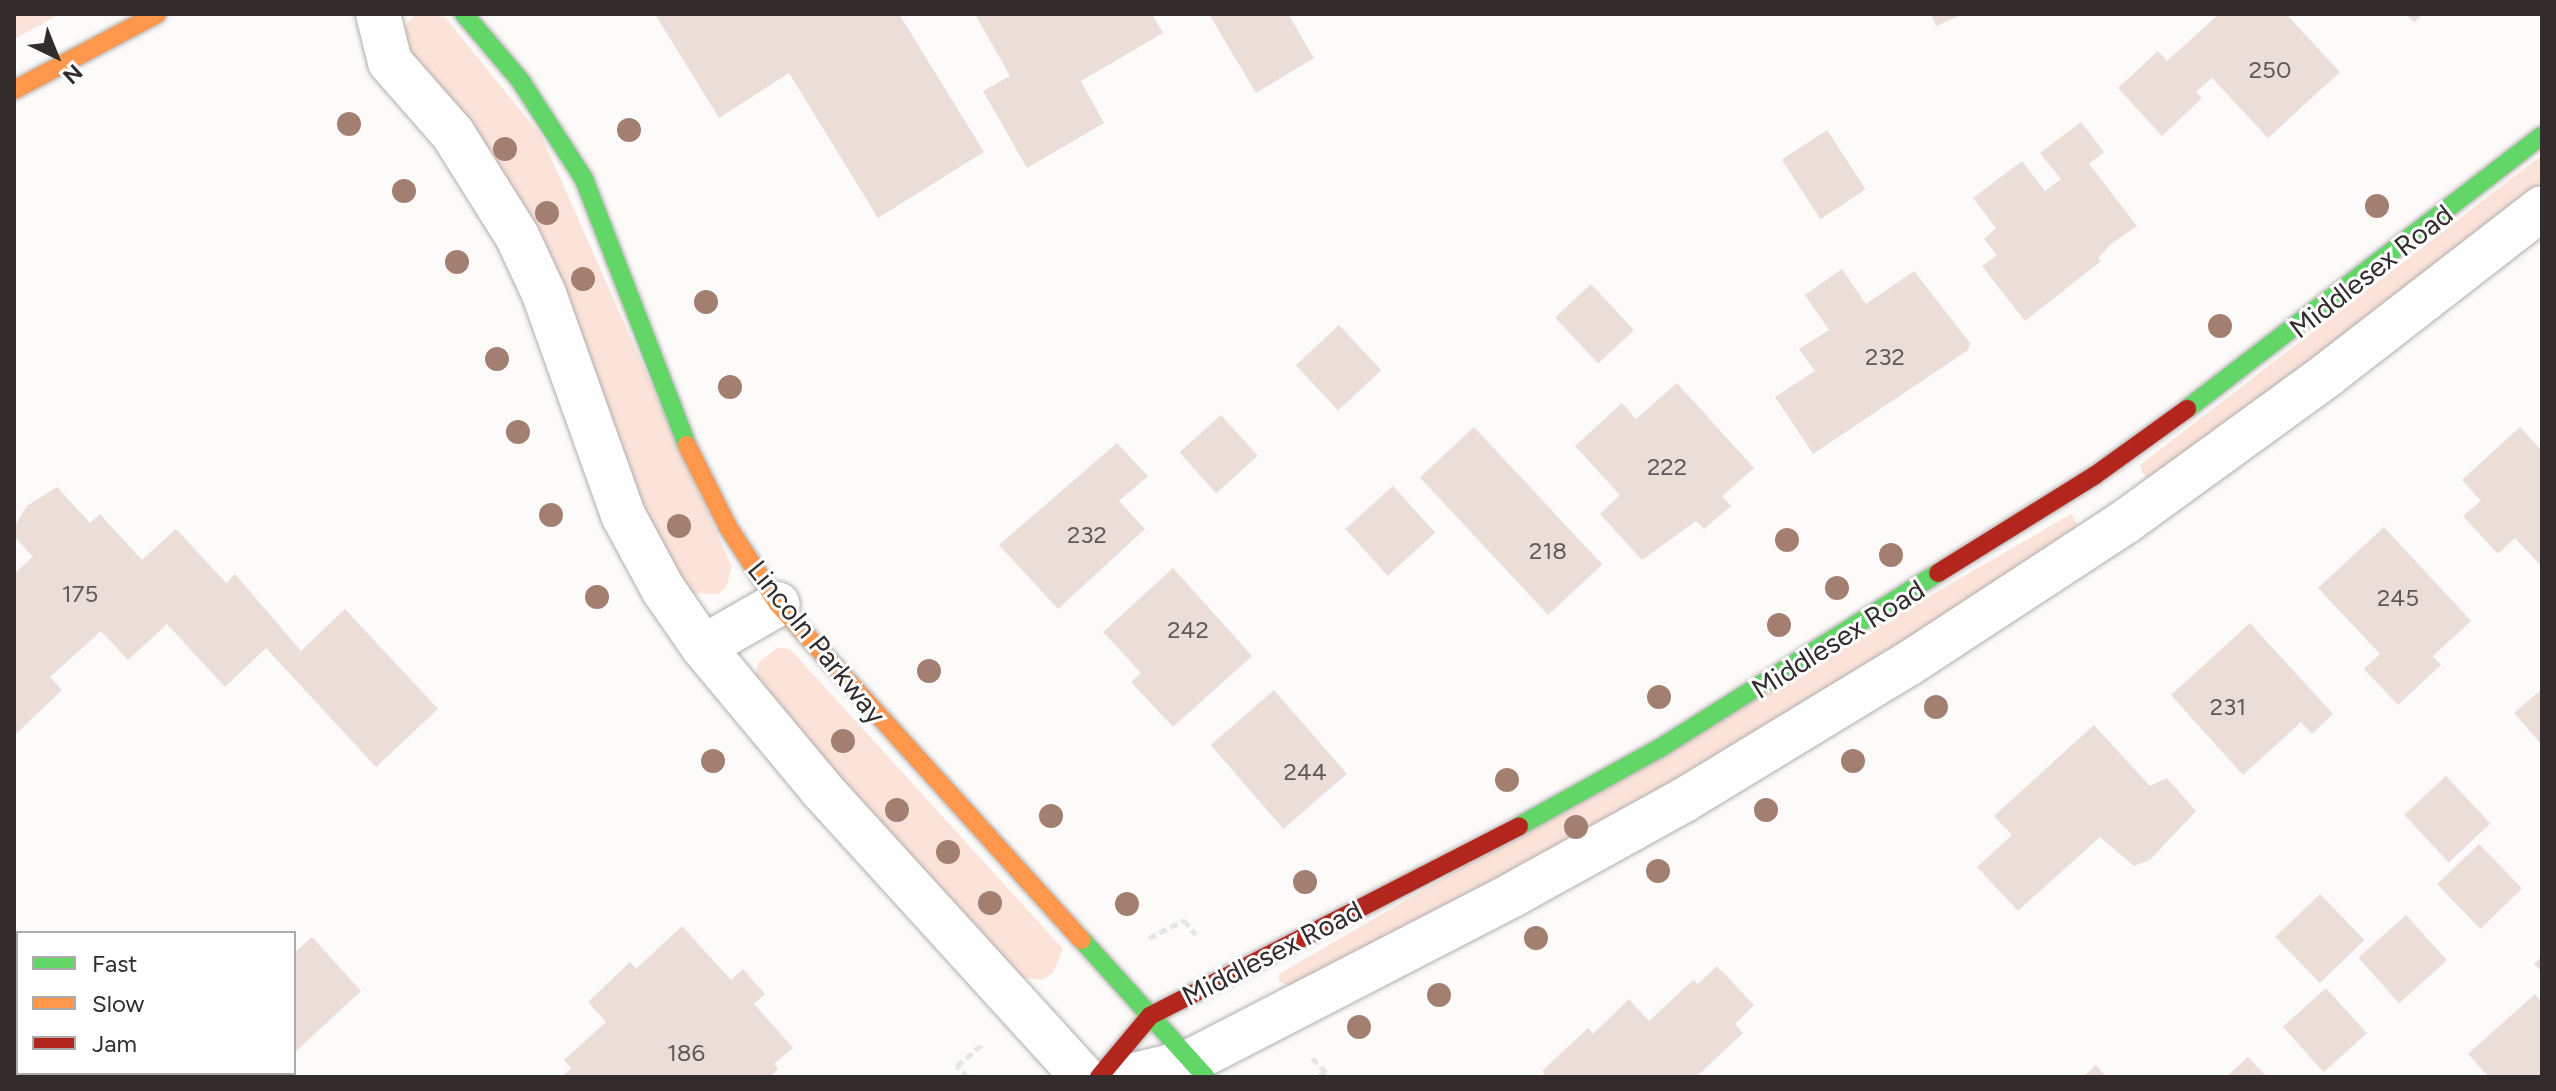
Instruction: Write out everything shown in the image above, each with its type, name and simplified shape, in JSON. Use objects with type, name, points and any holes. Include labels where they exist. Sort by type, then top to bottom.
[{"type":"street","points":[[14,90],[157,14]]},
{"type":"street","points":[[378,14],[390,62],[453,134],[517,236],[544,294],[623,515],[703,647],[822,790],[1083,1077]]},
{"type":"street","name":"Lincoln Parkway","points":[[464,14],[520,80],[584,179],[688,448],[728,527],[778,604],[1198,1069]]},
{"type":"street","name":"Middlesex Road","points":[[1099,1077],[1150,1016],[1483,846],[1660,748],[2094,476],[2296,330],[2542,136]]},
{"type":"street","name":"Middlesex Road","points":[[1126,1077],[1198,1069],[1684,800],[1908,664],[2125,522],[2327,375],[2542,208]]},
{"type":"street","points":[[2094,476],[2125,522]]},
{"type":"street","points":[[703,647],[778,604]]},
{"type":"path","points":[[1137,945],[1184,920]]},
{"type":"path","points":[[968,1077],[957,1066],[986,1040]]},
{"type":"path","points":[[1316,1077],[1326,1072]]},
{"type":"shaded area","points":[[14,14],[60,14],[14,39]]},
{"type":"shaded area","points":[[416,14],[445,17],[542,137],[732,567],[726,587],[718,594],[688,593],[404,54],[401,30]]},
{"type":"shaded area","points":[[2542,155],[2542,188],[2515,211],[2148,479],[2143,474],[2140,465]]},
{"type":"shaded area","points":[[2071,514],[2080,528],[2073,538],[1674,786],[1294,989],[1279,981],[1279,974]]},
{"type":"shaded area","points":[[777,648],[790,649],[1063,949],[1053,973],[1042,980],[1018,977],[761,694],[755,678],[758,663]]},
{"type":"building","points":[[655,14],[899,14],[984,152],[878,218],[789,73],[719,118]]},
{"type":"building","points":[[975,14],[1152,14],[1163,33],[1081,81],[1104,123],[1027,168],[983,91],[1010,76]]},
{"type":"building","points":[[1209,14],[1288,14],[1314,58],[1256,93]]},
{"type":"building","points":[[1931,14],[1964,14],[1936,26]]},
{"type":"building","points":[[2219,14],[2286,14],[2340,72],[2268,138],[2212,78],[2196,92],[2202,98],[2162,136],[2118,88],[2158,51],[2167,61]]},
{"type":"building","points":[[2406,14],[2423,14],[2414,22]]},
{"type":"building","points":[[2081,122],[2104,152],[2089,164],[2137,226],[2111,244],[2098,258],[2101,261],[2025,321],[1982,266],[1997,255],[1984,239],[1996,228],[1973,198],[2022,161],[2045,191],[2061,179],[2040,153]]},
{"type":"building","points":[[1827,130],[1866,190],[1820,219],[1782,159]]},
{"type":"building","points":[[1842,269],[1866,304],[1914,271],[1970,343],[1968,350],[1813,454],[1775,397],[1815,371],[1799,349],[1829,330],[1805,295]]},
{"type":"building","points":[[1591,284],[1634,330],[1598,363],[1555,317]]},
{"type":"building","points":[[1339,325],[1381,370],[1338,411],[1296,365]]},
{"type":"building","points":[[1677,383],[1754,468],[1722,496],[1731,506],[1704,529],[1696,521],[1642,560],[1600,514],[1620,495],[1575,446],[1622,403],[1636,419]]},
{"type":"building","points":[[1221,415],[1258,456],[1216,493],[1179,452]]},
{"type":"building","points":[[1474,427],[1602,564],[1548,615],[1420,477]]},
{"type":"building","points":[[2520,427],[2542,451],[2542,567],[2515,538],[2498,554],[2463,516],[2481,501],[2462,480]]},
{"type":"building","points":[[1117,443],[1148,476],[1119,501],[1145,529],[1058,609],[999,545]]},
{"type":"building","points":[[1393,486],[1435,533],[1388,576],[1345,529]]},
{"type":"building","points":[[57,487],[90,523],[100,514],[142,560],[176,529],[226,583],[235,574],[301,651],[345,609],[438,709],[376,767],[266,648],[225,687],[167,624],[128,660],[101,631],[50,677],[62,690],[16,734],[14,574],[33,557],[14,536],[14,527],[27,506]]},
{"type":"building","points":[[2384,527],[2471,621],[2433,656],[2441,665],[2398,705],[2364,669],[2380,654],[2318,588]]},
{"type":"building","points":[[1173,568],[1252,656],[1173,727],[1131,682],[1141,673],[1103,632]]},
{"type":"building","points":[[2250,623],[2333,714],[2312,734],[2301,722],[2243,775],[2171,695]]},
{"type":"building","points":[[2542,689],[2542,745],[2514,713]]},
{"type":"building","points":[[1274,690],[1347,774],[1283,829],[1211,745]]},
{"type":"building","points":[[2094,725],[2150,786],[2167,778],[2196,811],[2150,860],[2134,866],[2100,837],[2018,911],[1977,867],[2012,835],[1994,816]]},
{"type":"building","points":[[2446,776],[2490,824],[2449,862],[2404,815]]},
{"type":"building","points":[[2479,844],[2522,889],[2480,929],[2437,884]]},
{"type":"building","points":[[2320,894],[2364,940],[2320,983],[2275,937]]},
{"type":"building","points":[[2406,915],[2447,960],[2399,1003],[2358,958]]},
{"type":"building","points":[[682,926],[731,980],[743,969],[765,994],[754,1004],[793,1048],[774,1064],[778,1069],[770,1077],[562,1077],[571,1068],[564,1060],[606,1022],[588,1002],[630,962],[636,969]]},
{"type":"building","points":[[312,937],[361,991],[296,1051],[296,951]]},
{"type":"building","points":[[2542,956],[2542,972],[2534,964]]},
{"type":"building","points":[[1717,966],[1754,1005],[1735,1024],[1743,1033],[1696,1077],[1544,1077],[1543,1070],[1588,1028],[1593,1034],[1629,999],[1649,1021],[1693,980],[1698,984]]},
{"type":"building","points":[[2326,988],[2367,1033],[2324,1072],[2283,1027]]},
{"type":"building","points":[[2535,994],[2542,1002],[2542,1077],[2489,1077],[2468,1054]]},
{"type":"building","points":[[16,1033],[16,1075],[20,1075],[14,1077]]},
{"type":"building","points":[[2248,1057],[2267,1077],[2226,1077]]},
{"type":"building","points":[[2096,1065],[2106,1077],[2083,1077]]},
{"type":"traffic: fast","points":[[464,14],[520,80],[584,179],[687,445]]},
{"type":"traffic: fast","points":[[2187,409],[2542,136]]},
{"type":"traffic: fast","points":[[1519,826],[1660,748],[1938,573]]},
{"type":"traffic: fast","points":[[1082,940],[1206,1077]]},
{"type":"traffic: slow","points":[[14,90],[157,14]]},
{"type":"traffic: slow","points":[[687,445],[728,527],[778,604],[1082,940]]},
{"type":"traffic: jam","points":[[1938,573],[2094,476],[2187,409]]},
{"type":"traffic: jam","points":[[1099,1077],[1150,1016],[1519,826]]}]
